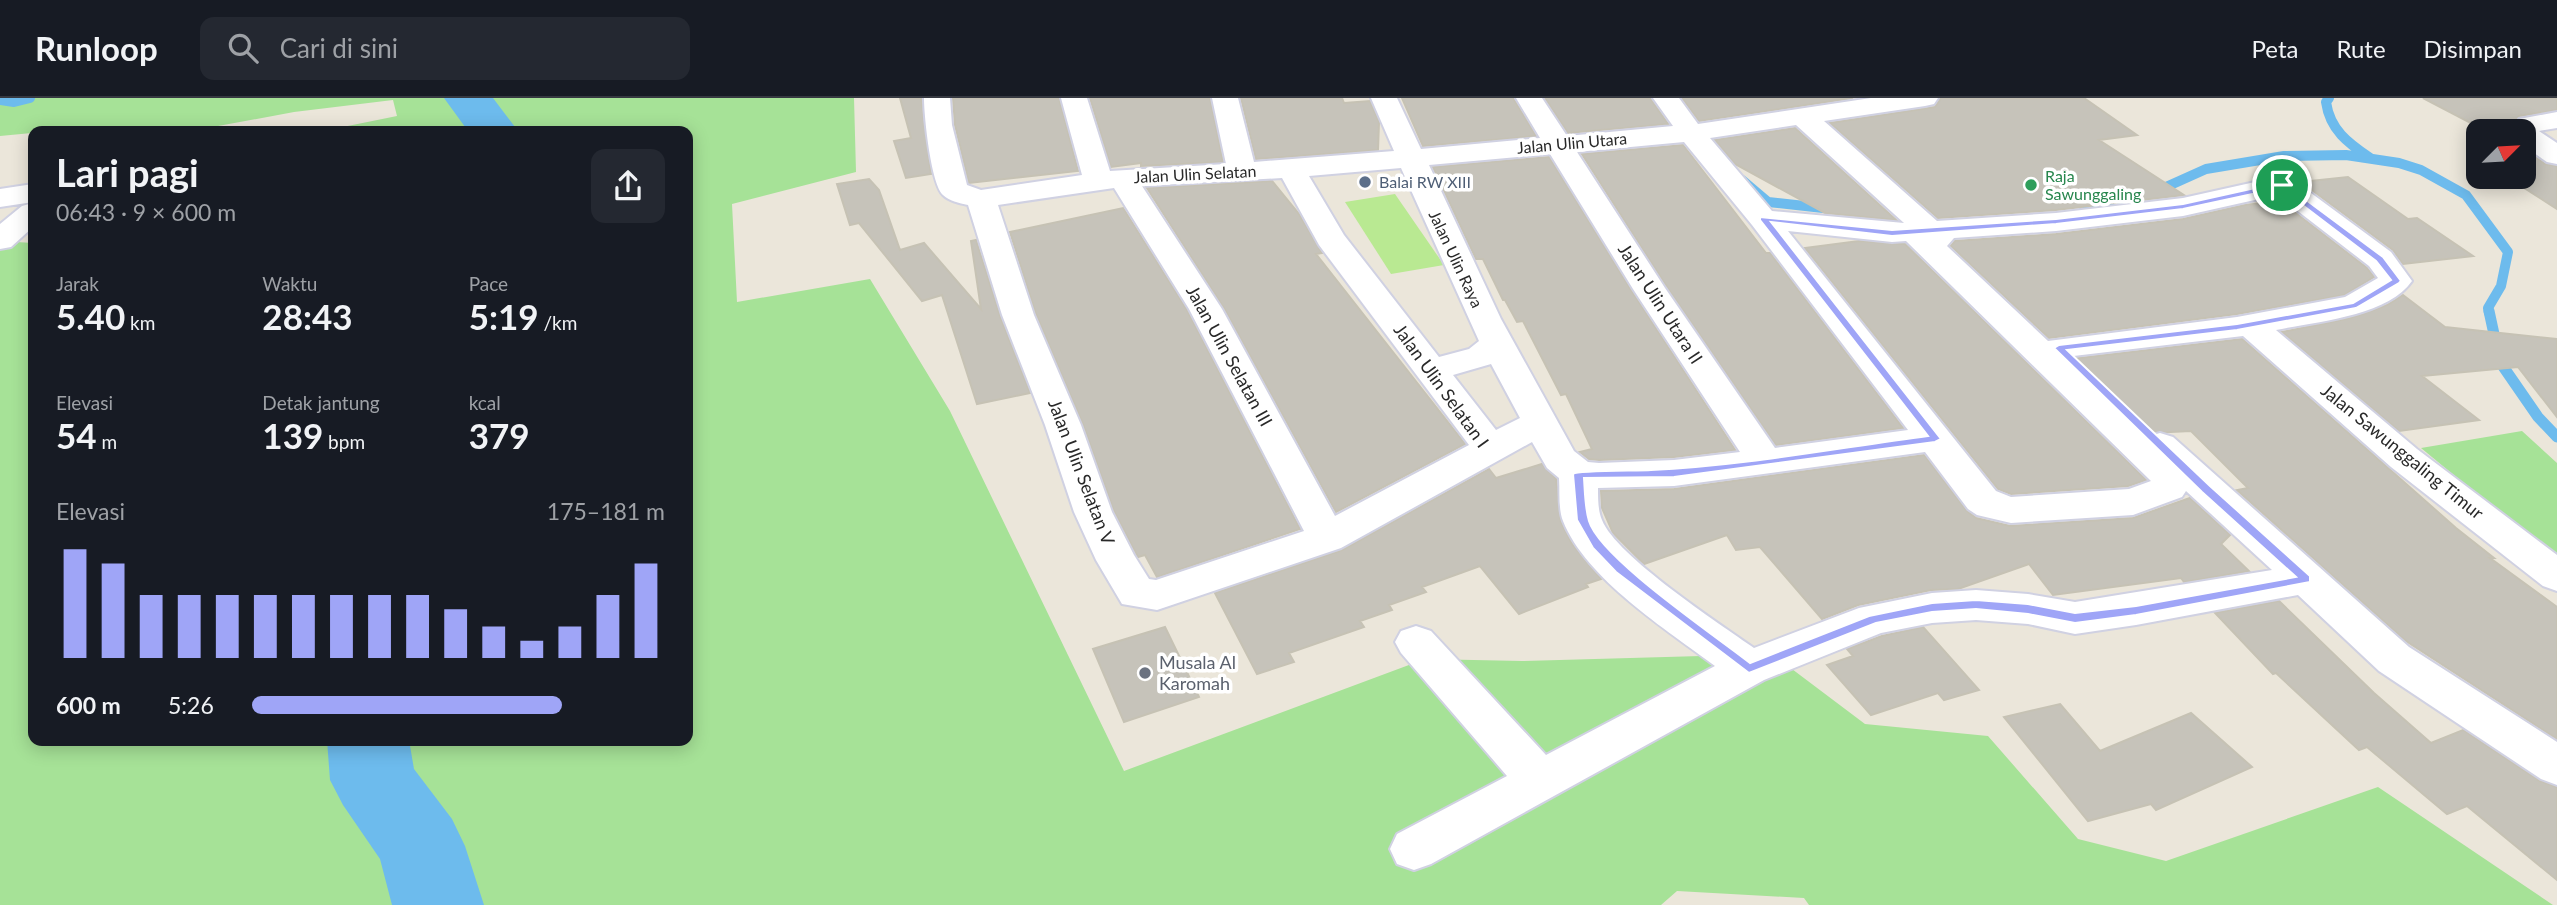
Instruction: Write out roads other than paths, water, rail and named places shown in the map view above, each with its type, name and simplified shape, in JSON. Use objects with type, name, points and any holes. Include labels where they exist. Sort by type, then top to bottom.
[{"type":"street","points":[[937,98],[939,125],[953,188],[963,195],[981,199]]},
{"type":"street","name":"Jalan Ulin Selatan III","points":[[1074,98],[1110,180],[1175,259],[1237,365],[1327,538]]},
{"type":"street","points":[[1225,98],[1242,171]]},
{"type":"street","name":"Jalan Ulin Raya","points":[[1384,98],[1497,342],[1560,459],[1578,474]]},
{"type":"street","name":"Jalan Ulin Utara II","points":[[1529,98],[1649,289],[1766,462]]},
{"type":"street","points":[[1665,98],[1698,132],[1982,500],[1992,506],[2011,510],[2133,502],[2169,488],[2171,478],[2100,399],[2059,348],[1917,223]]},
{"type":"street","name":"Jalan Ulin Utara","points":[[1410,158],[1698,132],[1925,98]]},
{"type":"street","points":[[1802,116],[2100,399],[2206,489],[2394,659],[2557,766]]},
{"type":"street","points":[[2557,120],[2529,125],[2525,128],[2525,134],[2557,156]]},
{"type":"street","name":"Jalan Ulin Selatan","points":[[981,199],[1110,180],[1291,169],[1410,158]]},
{"type":"street","name":"Jalan Ulin Selatan I","points":[[1291,169],[1330,238],[1492,450],[1327,538]]},
{"type":"street","points":[[0,173],[28,172]]},
{"type":"street","points":[[1763,219],[1892,233],[1917,223],[2056,222],[2183,207],[2289,177],[2379,259],[2396,281],[2356,305],[2250,324],[2059,348]]},
{"type":"street","points":[[0,198],[28,194]]},
{"type":"street","name":"Jalan Ulin Selatan V","points":[[981,199],[1018,316],[1063,425],[1093,512],[1116,560],[1136,593],[1157,595],[1327,538]]},
{"type":"street","points":[[0,240],[28,216]]},
{"type":"street","name":"Jalan Sawunggaling Timur","points":[[2250,324],[2404,458],[2557,576]]},
{"type":"street","points":[[1430,371],[1481,356],[1497,342]]},
{"type":"street","points":[[1492,450],[1540,422]]},
{"type":"street","points":[[1749,668],[1620,569],[1597,545],[1582,520],[1578,474],[1599,476],[1674,473],[1935,439]]},
{"type":"street","points":[[1414,849],[1749,668],[1874,619],[1932,608],[1976,605],[2028,609],[2075,618],[2136,610],[2306,579]]},
{"type":"street","points":[[1416,642],[1539,780]]},
{"type":"waterway","points":[[0,100],[14,102],[30,98]]},
{"type":"waterway","points":[[468,98],[489,126]]},
{"type":"waterway","points":[[2329,98],[2326,102],[2328,112],[2336,128],[2347,141],[2370,158]]},
{"type":"waterway","points":[[2157,191],[2206,169],[2284,156],[2346,155],[2399,163],[2421,170],[2466,195],[2508,252],[2501,286],[2488,308],[2489,313]]},
{"type":"waterway","points":[[1742,180],[1768,202],[1832,209]]},
{"type":"waterway","points":[[2083,212],[2136,198]]},
{"type":"waterway","points":[[2489,311],[2500,362],[2538,417],[2557,437]]},
{"type":"waterway","points":[[369,746],[373,780],[421,846],[438,905]]},
{"type":"place","name":"Balai RW XIII","points":[[1365,182]]},
{"type":"place","name":"Raja Sawunggaling","points":[[2031,185]]},
{"type":"place","name":"Musala Al Karomah","points":[[1145,673]]}]
